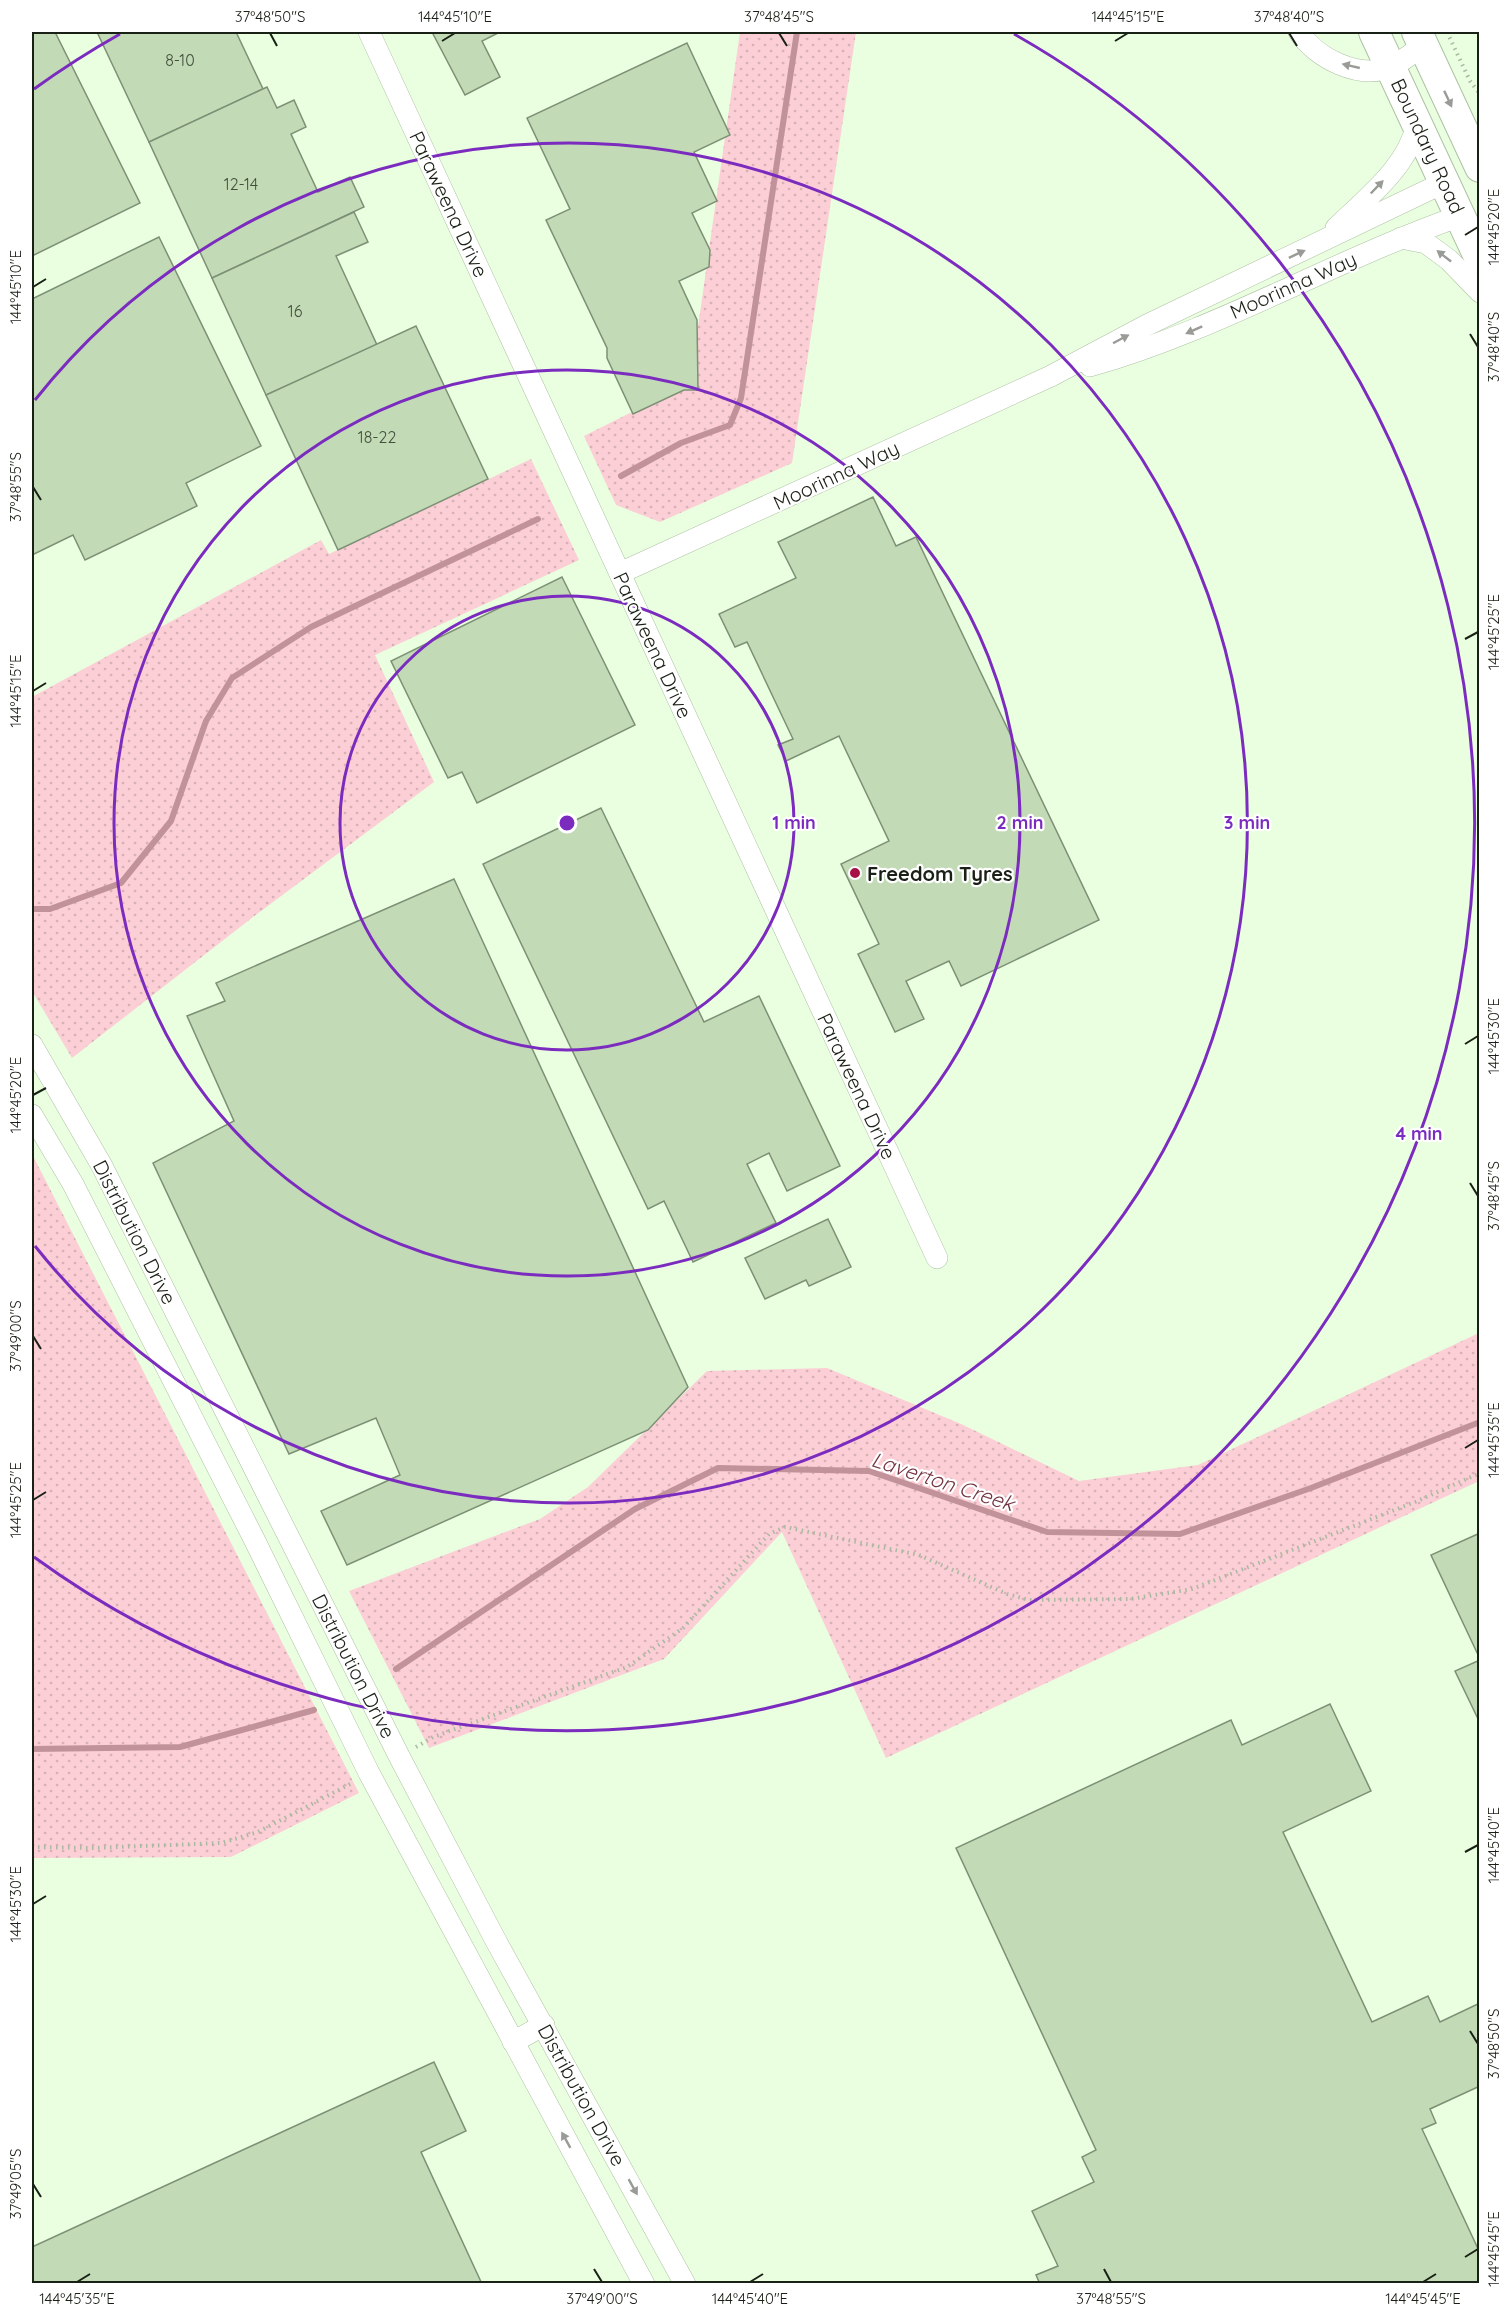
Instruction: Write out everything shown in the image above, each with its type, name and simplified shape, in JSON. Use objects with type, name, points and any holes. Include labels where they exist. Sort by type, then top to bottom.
[{"type":"main road","name":"Boundary Road","points":[[1374,32],[1445,182],[1470,211],[1479,259]]},
{"type":"main road","name":"Boundary Road","points":[[1429,36],[1479,164]]},
{"type":"main road","points":[[1445,182],[1479,164]]},
{"type":"street","name":"Paraweena Drive","points":[[369,32],[937,1258]]},
{"type":"street","name":"Boundary Road","points":[[1299,32],[1317,52],[1330,60],[1369,70],[1390,67],[1429,36]]},
{"type":"street","name":"Moorinna Way","points":[[1320,242],[1403,160],[1414,142],[1417,123]]},
{"type":"street","name":"Moorinna Way","points":[[620,573],[1052,376],[1147,325],[1445,182]]},
{"type":"street","name":"Moorinna Way","points":[[1052,376],[1168,341],[1398,238],[1470,211]]},
{"type":"street","points":[[1398,238],[1426,243],[1449,260],[1479,292]]},
{"type":"street","name":"Distribution Drive","points":[[32,1045],[102,1166],[399,1756],[685,2283]]},
{"type":"street","points":[[37,1124],[72,1114]]},
{"type":"street","name":"Distribution Drive","points":[[37,1124],[73,1184],[411,1854],[644,2283]]},
{"type":"street","points":[[133,1302],[163,1287]]},
{"type":"street","points":[[411,1854],[441,1835]]},
{"type":"street","points":[[513,2042],[544,2025]]},
{"type":"path","points":[[1429,36],[1479,94]]},
{"type":"path","points":[[399,1756],[433,1737],[627,1667],[682,1628],[769,1534],[778,1528],[785,1527],[919,1555],[1007,1594],[1029,1600],[1130,1599],[1192,1589],[1415,1502],[1479,1473]]},
{"type":"path","points":[[32,1847],[90,1848],[221,1843],[258,1832],[369,1773]]},
{"type":"shaded area","points":[[740,32],[856,32],[792,463],[660,522],[616,505],[584,436],[690,383]]},
{"type":"shaded area","points":[[531,459],[579,560],[375,655],[434,782],[253,917],[72,1058],[32,991],[32,697],[321,540],[329,554]]},
{"type":"shaded area","points":[[32,1154],[359,1793],[231,1857],[32,1858]]},
{"type":"shaded area","points":[[1479,1333],[1479,1481],[886,1758],[782,1532],[664,1659],[429,1748],[349,1591],[540,1519],[588,1487],[707,1371],[827,1368],[961,1424],[1079,1481],[1198,1465]]},
{"type":"building","points":[[32,32],[55,32],[140,203],[32,256]]},
{"type":"building","points":[[97,32],[236,32],[263,89],[149,142]]},
{"type":"building","points":[[432,32],[500,32],[482,41],[500,77],[465,95]]},
{"type":"building","points":[[687,43],[730,135],[694,152],[717,201],[692,213],[710,250],[709,267],[679,281],[697,320],[698,390],[684,390],[633,414],[607,358],[607,348],[546,220],[570,209],[527,118]]},
{"type":"building","points":[[267,87],[277,108],[294,100],[306,127],[291,134],[318,192],[350,177],[364,207],[212,278],[149,142]]},
{"type":"building","points":[[354,212],[368,242],[336,256],[377,345],[266,395],[212,278]]},
{"type":"building","points":[[159,237],[261,446],[186,483],[197,506],[85,560],[73,535],[32,555],[32,299]]},
{"type":"building","points":[[416,326],[488,479],[338,550],[266,395]]},
{"type":"building","points":[[873,497],[896,546],[916,537],[1099,920],[961,986],[949,961],[906,981],[924,1019],[895,1032],[858,954],[879,944],[841,864],[889,841],[839,736],[786,761],[778,745],[793,739],[747,642],[735,647],[719,614],[796,578],[778,542]]},
{"type":"building","points":[[562,577],[635,725],[477,803],[462,772],[448,778],[391,661]]},
{"type":"building","points":[[601,808],[704,1022],[759,996],[840,1166],[787,1191],[769,1153],[747,1164],[776,1223],[693,1262],[664,1201],[648,1209],[483,864]]},
{"type":"building","points":[[454,879],[688,1387],[648,1430],[347,1565],[321,1511],[400,1475],[376,1418],[289,1454],[153,1163],[234,1121],[187,1016],[225,1001],[216,983]]},
{"type":"building","points":[[828,1219],[851,1267],[809,1286],[806,1280],[765,1299],[745,1258]]},
{"type":"building","points":[[1480,1533],[1480,1659],[1431,1555]]},
{"type":"building","points":[[1480,1660],[1480,1723],[1455,1671]]},
{"type":"building","points":[[1330,1704],[1371,1791],[1283,1832],[1372,2022],[1428,1996],[1440,2022],[1480,2003],[1480,2086],[1430,2109],[1436,2123],[1422,2129],[1480,2253],[1480,2284],[1040,2284],[1036,2275],[1058,2266],[1032,2211],[1094,2182],[1082,2157],[1096,2150],[956,1848],[1231,1720],[1242,1745]]},
{"type":"building","points":[[434,2062],[466,2131],[421,2152],[482,2284],[32,2284],[32,2247]]},
{"type":"waterway","points":[[621,476],[681,443],[730,425],[741,398],[797,32]]},
{"type":"waterway","points":[[32,909],[50,909],[121,883],[171,821],[206,721],[232,678],[311,627],[538,519]]},
{"type":"waterway","name":"Laverton Creek","points":[[396,1669],[635,1509],[718,1468],[869,1471],[1047,1532],[1180,1534],[1311,1488],[1480,1422]]},
{"type":"waterway","name":"Laverton Creek","points":[[32,1749],[180,1747],[314,1710]]},
{"type":"place","name":"Freedom Tyres","points":[[855,873]]}]
